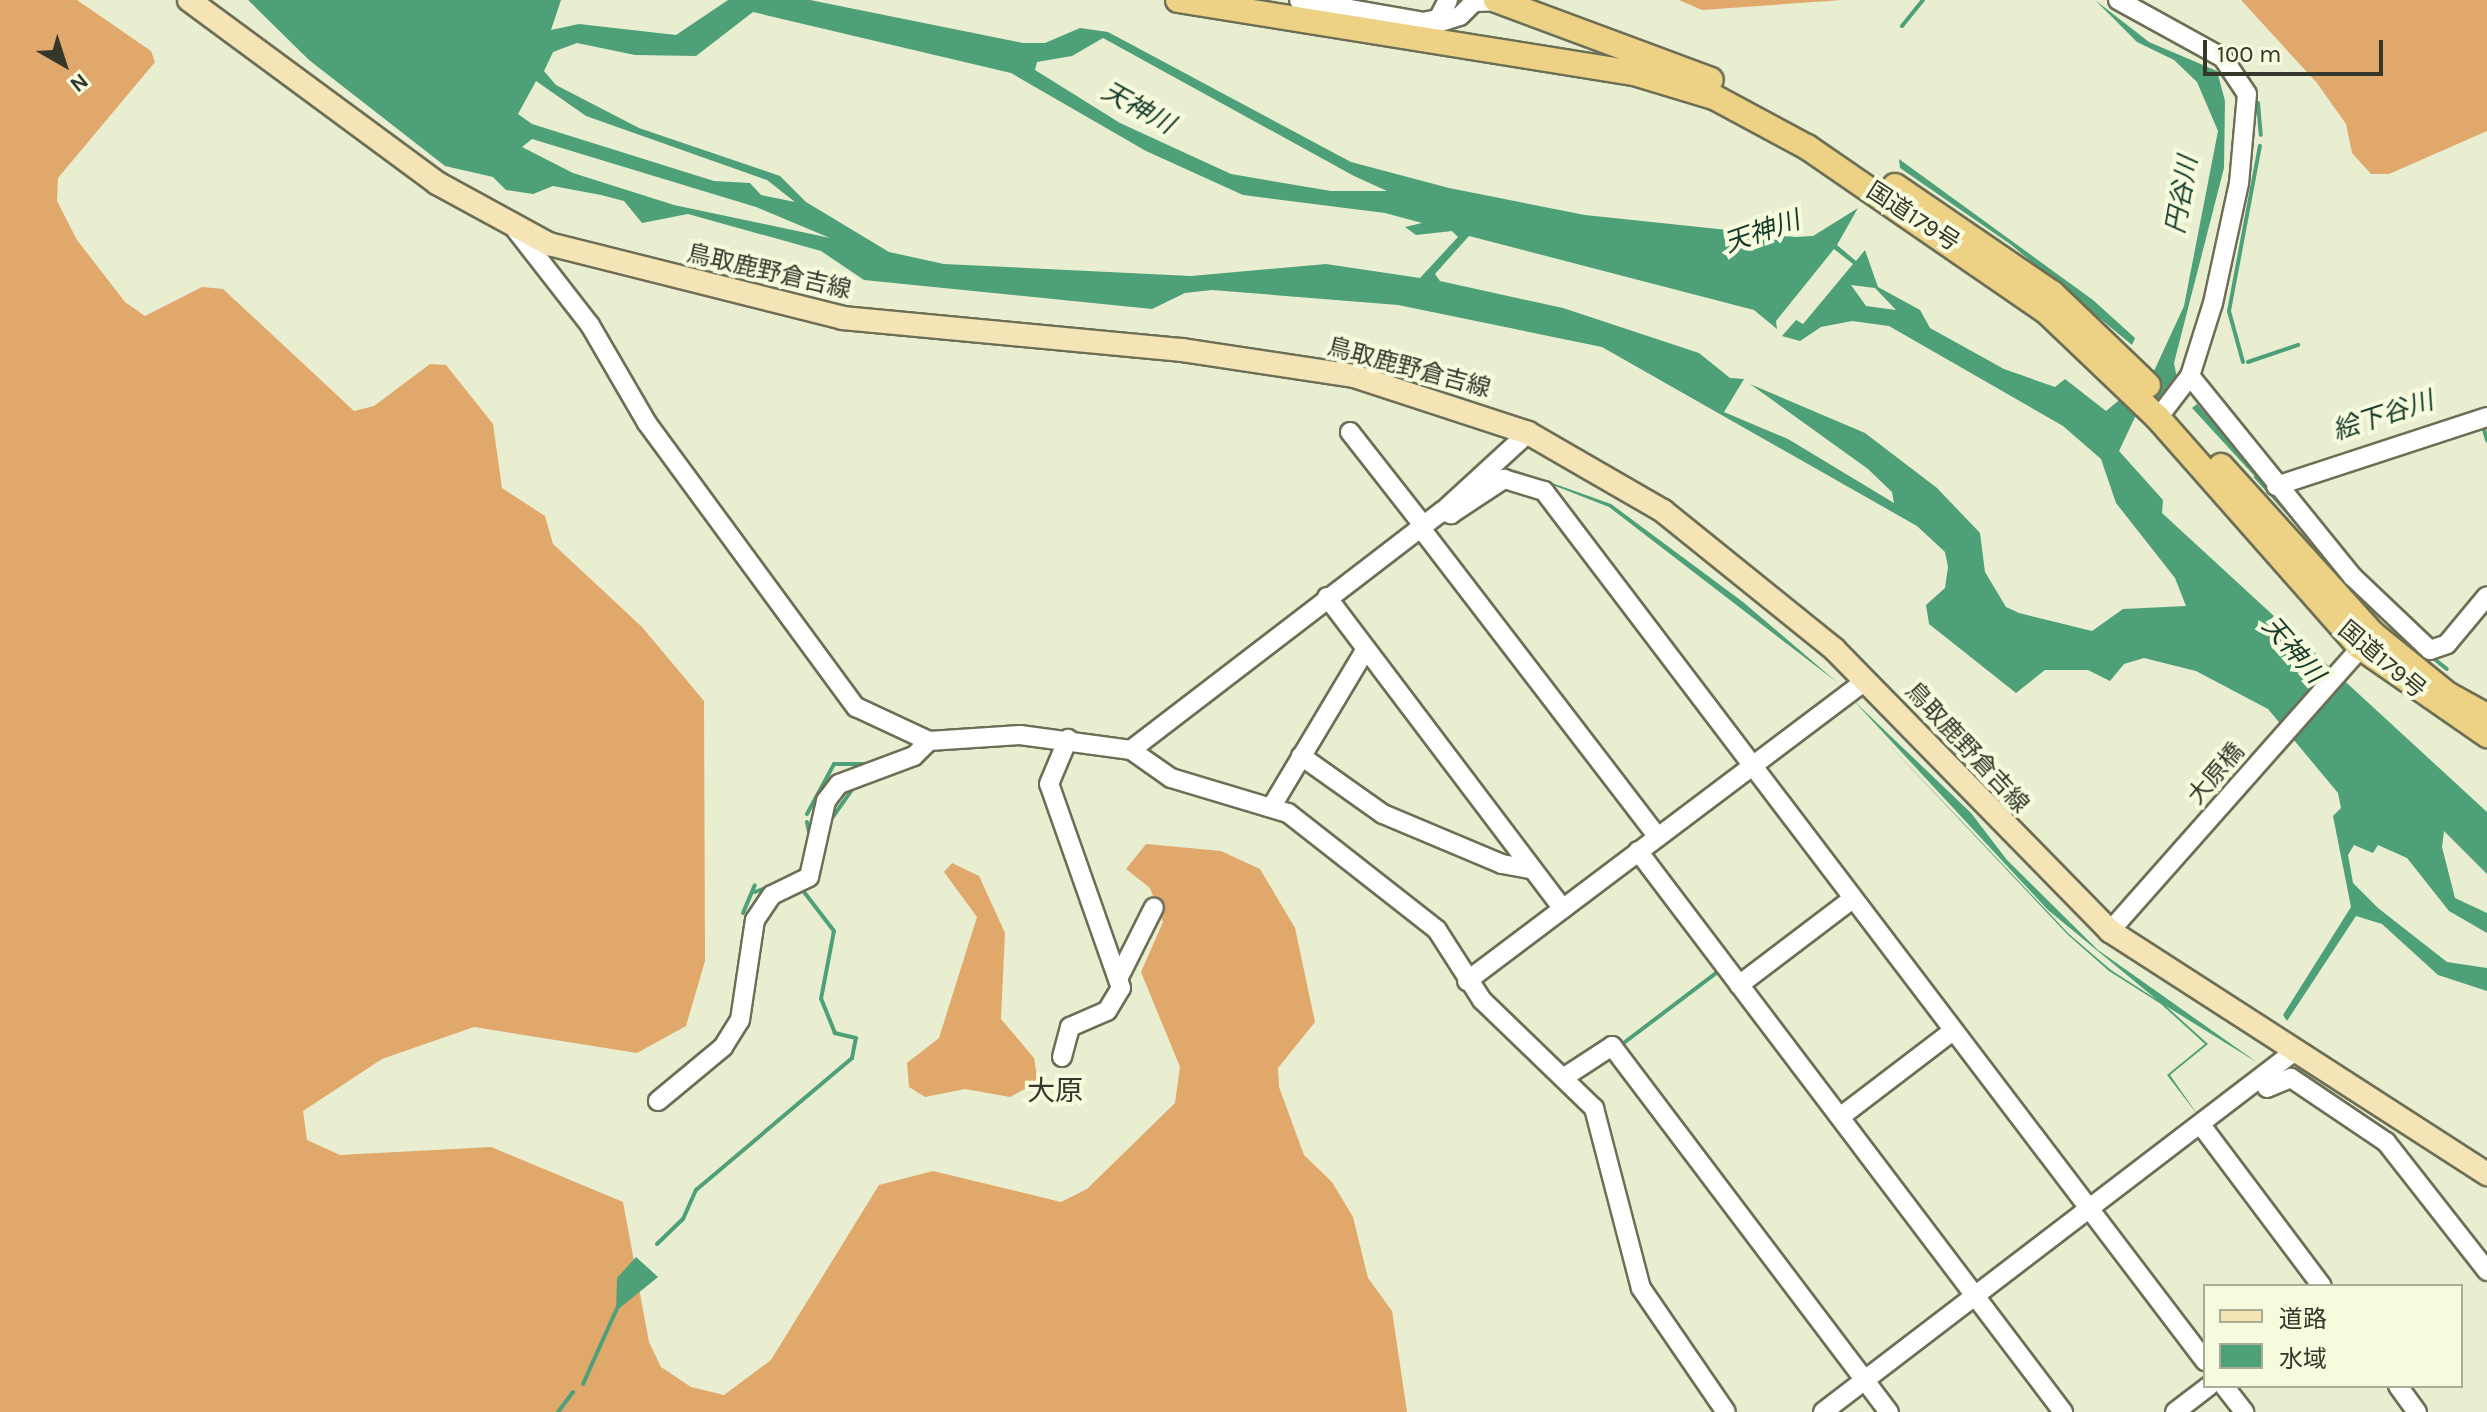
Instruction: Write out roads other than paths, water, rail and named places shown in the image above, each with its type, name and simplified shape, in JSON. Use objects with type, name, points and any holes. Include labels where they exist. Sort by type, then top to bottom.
[{"type":"highway","name":"国道179号","points":[[1178,0],[1634,73],[1714,97],[1962,249],[2046,311],[2164,413]]},
{"type":"highway","name":"国道179号","points":[[1497,0],[1732,88],[1823,143],[2052,293],[2164,413],[2366,640],[2487,735]]},
{"type":"highway","name":"国道179号","points":[[2366,640],[2447,694],[2487,716]]},
{"type":"main road","name":"鳥取鹿野倉吉線","points":[[189,0],[378,143],[516,230],[843,318],[1182,350],[1354,376],[1528,433],[1663,511],[1866,680],[2110,931],[2487,1174]]},
{"type":"street","points":[[1299,0],[1421,22],[1447,23],[1474,2],[1497,0]]},
{"type":"street","points":[[1421,22],[1438,19],[1448,0]]},
{"type":"street","points":[[2118,0],[2223,58],[2247,94],[2226,252],[2190,376],[2164,413]]},
{"type":"street","points":[[516,230],[842,694],[929,741],[1068,739],[1131,750],[1171,778],[1272,806],[1437,930],[1467,981],[1566,1076],[1594,1108],[1641,1288],[1726,1412]]},
{"type":"street","points":[[2190,376],[2276,486],[2353,577],[2430,650],[2447,644],[2487,596]]},
{"type":"street","points":[[2276,486],[2487,417]]},
{"type":"street","points":[[1350,432],[1657,836]]},
{"type":"street","points":[[1131,750],[1443,511],[1528,433]]},
{"type":"street","points":[[1443,511],[1451,514],[1504,479],[1538,485],[2203,1358]]},
{"type":"street","points":[[1327,597],[1563,909]]},
{"type":"street","name":"大原橋","points":[[2110,931],[2366,640]]},
{"type":"street","points":[[1272,806],[1366,649]]},
{"type":"street","points":[[1467,981],[1866,680]]},
{"type":"street","points":[[1062,1057],[1070,1027],[1117,1001],[1118,979],[1049,784],[1068,739]]},
{"type":"street","points":[[658,1101],[723,1047],[740,1020],[755,920],[772,895],[809,877],[810,819],[839,784],[914,756],[929,741]]},
{"type":"street","points":[[1301,756],[1383,814],[1459,849],[1531,869]]},
{"type":"street","points":[[1638,851],[2063,1412]]},
{"type":"street","points":[[1739,985],[1851,900]]},
{"type":"street","points":[[1118,979],[1154,907]]},
{"type":"street","points":[[1840,1117],[1953,1031]]},
{"type":"street","points":[[1566,1076],[1612,1046],[1889,1412]]},
{"type":"street","points":[[1823,1412],[2089,1210],[2203,1128],[2295,1051]]},
{"type":"street","points":[[2203,1128],[2291,1078],[2386,1142],[2487,1271]]},
{"type":"street","points":[[2203,1128],[2320,1284]]},
{"type":"street","points":[[2175,1412],[2206,1388]]},
{"type":"street","points":[[2226,1388],[2244,1412]]},
{"type":"street","points":[[2399,1388],[2417,1412]]},
{"type":"water","name":"天神川","points":[[248,0],[561,0],[551,30],[579,24],[676,35],[728,0],[810,0],[1023,43],[1045,43],[1080,28],[1108,32],[1351,162],[1449,188],[1585,215],[1795,237],[1813,236],[1858,208],[1837,245],[1856,261],[1865,250],[1878,287],[1920,310],[1930,328],[2004,369],[2055,387],[2065,379],[2106,411],[2154,371],[2184,306],[2218,131],[2197,82],[2174,60],[2137,42],[2095,0],[2149,42],[2217,71],[2225,101],[2224,168],[2174,363],[2178,384],[2136,415],[2119,451],[2163,500],[2162,513],[2487,812],[2487,874],[2444,831],[2442,847],[2455,898],[2487,913],[2487,933],[2449,911],[2407,858],[2378,845],[2373,853],[2354,845],[2348,855],[2353,883],[2378,908],[2447,962],[2487,968],[2487,991],[2438,975],[2382,924],[2356,916],[2287,1021],[2283,1015],[2351,907],[2333,816],[2341,808],[2338,793],[2268,709],[2196,671],[2144,658],[2124,664],[2110,681],[2088,670],[2045,670],[2016,693],[1929,624],[1926,605],[1945,588],[1948,567],[1945,552],[1917,526],[1602,347],[1398,305],[1212,290],[1185,293],[1152,309],[864,280],[821,251],[688,214],[642,223],[624,201],[553,186],[533,194],[506,190],[493,177],[445,166],[309,60]],"holes":[[[753,12],[1011,73],[1146,151],[1243,195],[1385,213],[1422,223],[1405,227],[1416,235],[1452,231],[1458,237],[1420,278],[1326,264],[1191,276],[944,264],[889,252],[806,202],[780,176],[639,128],[556,85],[544,71],[553,52],[577,43],[635,55],[696,56]],[[1103,38],[1354,176],[1387,191],[1331,191],[1231,174],[1120,123],[1035,70],[1037,62],[1072,56]],[[536,81],[586,116],[767,180],[795,202],[761,195],[750,183],[714,181],[532,124],[518,114]],[[532,139],[756,207],[830,238],[674,205],[573,173],[522,147]],[[1469,236],[1754,310],[1777,329],[1776,321],[1834,249],[1853,264],[1803,324],[1796,320],[1782,336],[1800,341],[1821,327],[1852,321],[1889,326],[2063,426],[2101,459],[2116,503],[2175,578],[2186,606],[2123,609],[2092,631],[2019,613],[2006,607],[1985,572],[1980,533],[1937,488],[1865,433],[1750,384],[1868,469],[1892,492],[1894,503],[1788,439],[1724,412],[1744,379],[1730,378],[1699,353],[1563,308],[1440,281],[1435,274]],[[1851,285],[1875,288],[1896,310],[1866,306]]]},
{"type":"water","points":[[1899,159],[2093,300],[2135,338],[2132,345],[2010,244],[1900,168]]},
{"type":"water","points":[[2197,404],[2255,471],[2260,482],[2192,408]]},
{"type":"water","points":[[1507,467],[1611,504],[1743,602],[1838,683],[1609,507]]},
{"type":"water","points":[[1853,700],[1971,813],[2007,860],[2098,950],[2258,1063],[2166,1006],[2208,1044],[2170,1075],[2200,1118],[2167,1075],[2205,1044],[2161,1004],[2109,971],[2068,935],[1877,732],[2069,934],[2111,970],[2156,999],[2048,910]]},
{"type":"water","points":[[636,1257],[658,1277],[616,1311],[617,1278]]},
{"type":"waterway","points":[[1902,26],[1923,0]]},
{"type":"waterway","points":[[2258,103],[2261,135]]},
{"type":"waterway","points":[[2243,362],[2229,311],[2260,146]]},
{"type":"waterway","points":[[2248,362],[2298,345]]},
{"type":"waterway","points":[[2483,426],[2487,440]]},
{"type":"waterway","points":[[2256,477],[2306,533]]},
{"type":"waterway","points":[[2432,657],[2447,669]]},
{"type":"waterway","points":[[807,814],[834,764],[871,764]]},
{"type":"waterway","points":[[827,825],[854,787]]},
{"type":"waterway","points":[[807,822],[810,838]]},
{"type":"waterway","points":[[755,892],[786,880]]},
{"type":"waterway","points":[[743,913],[755,885]]},
{"type":"waterway","points":[[657,1244],[683,1219],[696,1190],[852,1058],[856,1038],[835,1033],[821,999],[834,931],[801,888]]},
{"type":"waterway","points":[[1621,1045],[1720,970]]},
{"type":"waterway","points":[[583,1384],[618,1306]]},
{"type":"waterway","points":[[558,1412],[573,1392]]},
{"type":"district","name":"大原","points":[[1055,1091]]},
{"type":"water label","name":"円谷川","points":[[2182,195]]},
{"type":"water label","name":"絵下谷川","points":[[2383,416]]}]
